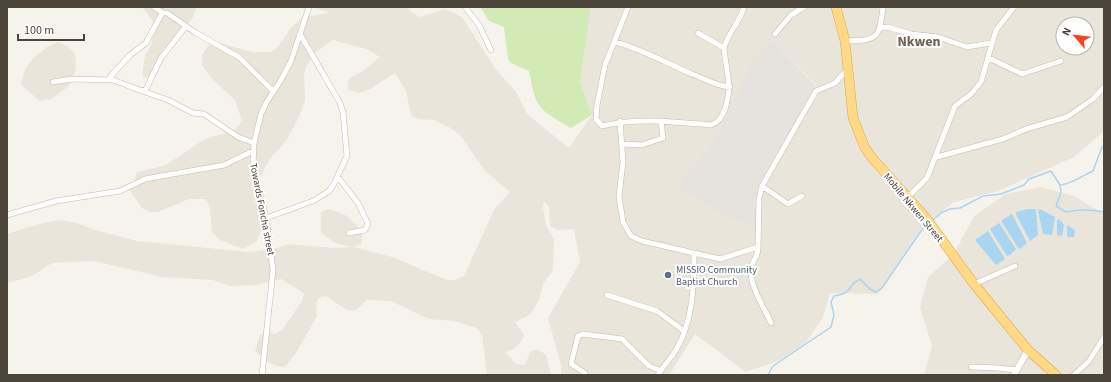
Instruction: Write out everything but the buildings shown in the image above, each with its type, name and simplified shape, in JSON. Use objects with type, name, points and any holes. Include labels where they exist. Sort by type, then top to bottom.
[{"type":"highway","name":"Mobile Nkwen Street","points":[[836,7],[845,41],[847,70],[854,118],[865,148],[926,218],[974,284],[1028,350],[1056,375]]},
{"type":"street","points":[[154,7],[163,13],[167,13],[239,57],[273,91]]},
{"type":"street","name":"Towards Foncha street","points":[[262,375],[273,270],[266,218],[255,175],[253,151],[254,143],[261,114],[286,71],[309,7]]},
{"type":"street","points":[[465,7],[479,25],[491,50]]},
{"type":"street","points":[[628,7],[605,65],[597,105],[596,119],[602,126],[620,122],[661,121],[711,125],[717,123],[724,112],[730,88],[724,48],[742,14],[744,7]]},
{"type":"street","points":[[775,34],[792,16],[804,7]]},
{"type":"street","points":[[845,41],[869,41],[876,35],[881,28],[883,7]]},
{"type":"street","points":[[908,197],[927,178],[937,157],[955,106],[977,89],[989,58],[991,43],[996,30],[1014,7]]},
{"type":"street","points":[[113,80],[110,77],[112,74],[125,59],[146,43],[163,13]]},
{"type":"street","points":[[142,91],[148,87],[166,51],[186,26]]},
{"type":"street","points":[[881,28],[888,27],[911,34],[938,37],[967,47],[991,43]]},
{"type":"street","points":[[698,33],[724,48]]},
{"type":"street","points":[[266,218],[313,202],[329,191],[338,177],[348,156],[343,112],[340,103],[300,34]]},
{"type":"street","points":[[615,42],[641,50],[664,63],[714,85],[730,88]]},
{"type":"street","points":[[989,58],[1022,74],[1061,61]]},
{"type":"street","points":[[771,323],[755,291],[750,271],[758,254],[759,199],[762,186],[816,91],[835,83],[847,70]]},
{"type":"street","points":[[53,82],[72,79],[113,80],[168,100],[193,113],[204,114],[238,137],[254,143]]},
{"type":"street","points":[[937,157],[1003,139],[1026,129],[1067,117],[1093,99],[1104,87]]},
{"type":"street","points":[[622,144],[642,145],[663,138],[661,121]]},
{"type":"street","points":[[620,122],[623,162],[619,196],[626,229],[635,239],[694,254],[725,259],[758,247]]},
{"type":"street","points":[[7,215],[56,201],[114,193],[144,179],[224,165],[253,151]]},
{"type":"street","points":[[338,177],[358,203],[368,224],[365,230],[349,233]]},
{"type":"street","points":[[762,186],[788,204],[802,196]]},
{"type":"street","points":[[585,373],[573,366],[571,360],[578,336],[582,334],[622,339],[649,366],[660,373],[676,350],[684,331],[693,294],[694,254]]},
{"type":"street","points":[[974,284],[1015,266]]},
{"type":"street","points":[[607,295],[657,311],[684,331]]},
{"type":"street","points":[[1074,375],[1089,361],[1104,337]]},
{"type":"street","points":[[971,367],[1016,373],[1028,350]]},
{"type":"shaded area","points":[[142,7],[197,7],[193,17],[166,51],[151,79],[142,76],[145,56],[151,45],[155,28],[153,21]]},
{"type":"shaded area","points":[[312,7],[409,7],[410,11],[420,17],[445,9],[462,17],[495,68],[516,92],[528,115],[569,148],[592,115],[580,82],[591,7],[1104,7],[1104,131],[1074,157],[998,191],[954,202],[921,228],[878,294],[830,293],[823,317],[805,344],[778,361],[746,372],[695,334],[669,375],[561,375],[561,365],[548,318],[580,262],[574,229],[557,230],[550,226],[549,207],[544,201],[543,208],[546,225],[554,239],[553,270],[543,284],[539,300],[530,315],[515,322],[524,335],[521,342],[514,349],[505,352],[516,364],[525,365],[530,352],[537,349],[546,355],[551,375],[487,375],[482,335],[477,328],[454,321],[429,319],[391,301],[367,300],[355,311],[347,310],[326,296],[318,298],[316,305],[317,316],[296,353],[285,367],[277,366],[269,363],[255,351],[260,335],[268,332],[275,334],[282,330],[302,301],[304,293],[281,279],[257,285],[230,286],[213,280],[162,277],[94,261],[52,263],[32,276],[7,283],[7,234],[43,223],[60,220],[77,223],[92,229],[137,241],[249,252],[273,249],[289,244],[335,248],[352,247],[335,243],[321,233],[321,212],[330,209],[347,216],[362,231],[362,243],[354,247],[392,257],[447,280],[455,280],[464,276],[494,210],[510,192],[485,171],[461,136],[449,127],[434,120],[418,119],[411,116],[406,91],[395,73],[370,89],[359,93],[348,90],[348,82],[351,77],[362,72],[380,57],[366,49],[333,40],[316,52],[306,67],[304,75],[305,100],[299,117],[287,140],[270,159],[257,183],[266,218],[257,241],[243,249],[220,240],[212,232],[210,208],[206,199],[189,199],[158,212],[150,212],[142,208],[130,191],[137,172],[166,165],[205,139],[235,130],[242,121],[235,100],[212,79],[202,65],[202,55],[206,48],[213,43],[221,43],[252,52],[270,52],[277,48],[291,28],[303,17],[330,13]],"holes":[[[772,40],[818,87],[810,95],[757,189],[755,200],[757,228],[696,162],[718,133]]]},
{"type":"shaded area","points":[[772,40],[818,88],[810,95],[757,189],[755,200],[757,228],[725,216],[677,187],[718,133],[756,55]]},
{"type":"shaded area","points":[[58,42],[67,46],[75,53],[76,69],[69,86],[51,99],[40,101],[21,85],[25,70],[33,58],[47,47]]},
{"type":"shaded area","points":[[1040,187],[1074,196],[1104,214],[1104,375],[924,375],[932,346],[920,307],[928,277],[954,254],[974,216],[1006,194]]},
{"type":"green space","points":[[480,7],[591,7],[580,82],[592,115],[571,128],[545,112],[534,94],[529,71],[511,63],[508,59],[504,27],[489,21]]},
{"type":"water","points":[[1036,209],[1038,235],[1030,241],[1016,214],[1016,212]]},
{"type":"water","points":[[1040,209],[1055,217],[1052,235],[1043,234],[1038,211]]},
{"type":"water","points":[[1012,214],[1026,241],[1026,244],[1020,249],[1002,222],[1002,220]]},
{"type":"water","points":[[1059,219],[1064,225],[1062,236],[1057,235],[1057,221]]},
{"type":"water","points":[[999,223],[1016,249],[1007,256],[990,229]]},
{"type":"water","points":[[1067,225],[1075,230],[1074,237],[1067,237]]},
{"type":"water","points":[[988,231],[1005,259],[996,265],[975,240]]},
{"type":"waterway","points":[[932,221],[941,213],[950,209],[960,208],[983,196],[1001,194],[1024,185],[1029,179],[1051,171],[1060,185],[1072,182],[1093,171],[1102,147],[1104,147]]},
{"type":"waterway","points":[[1060,185],[1061,192],[1056,206],[1066,212],[1076,210],[1094,210],[1104,212]]},
{"type":"waterway","points":[[768,375],[773,366],[831,327],[834,315],[831,302],[834,296],[845,293],[860,279],[871,290],[876,292],[882,288],[927,224]]},
{"type":"place","name":"MISSIO Community Baptist Church","points":[[668,275]]},
{"type":"district","name":"Nkwen","points":[[919,41]]}]
